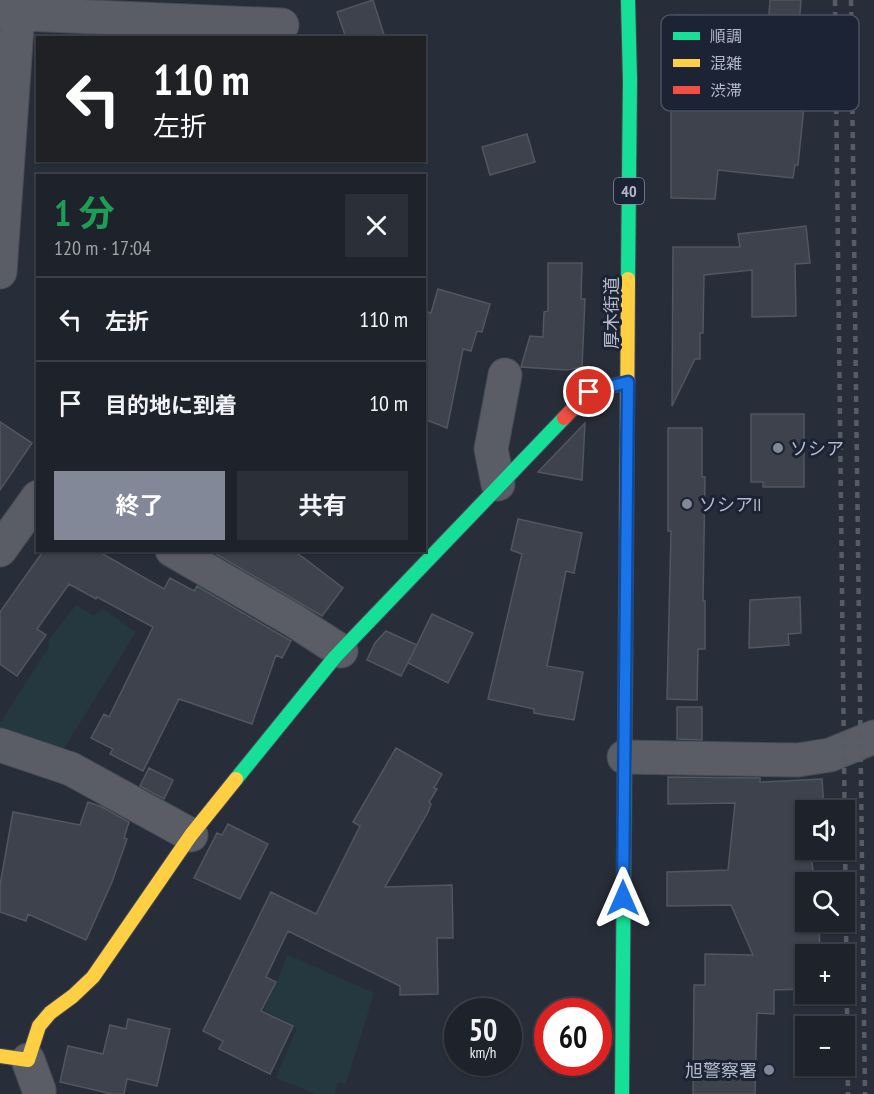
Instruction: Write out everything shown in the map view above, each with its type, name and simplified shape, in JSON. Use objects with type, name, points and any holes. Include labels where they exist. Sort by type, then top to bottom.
[{"type":"main road","name":"厚木街道","points":[[622,1094],[630,80],[628,0]]},
{"type":"main road","points":[[14,1058],[50,1012],[73,996],[93,977],[190,835],[341,651],[498,484],[589,392],[628,382]]},
{"type":"street","points":[[0,272],[9,13],[282,25]]},
{"type":"street","points":[[498,484],[491,449],[505,375]]},
{"type":"street","points":[[0,550],[36,500]]},
{"type":"street","points":[[175,552],[293,620],[341,651]]},
{"type":"street","points":[[624,757],[798,760],[830,755],[874,737]]},
{"type":"street","points":[[0,745],[71,769],[190,835]]},
{"type":"street","points":[[14,1058],[39,1090],[39,1094]]},
{"type":"shaded area","points":[[76,605],[93,616],[103,609],[136,632],[60,755],[0,736],[0,723],[49,647],[48,641]]},
{"type":"shaded area","points":[[288,955],[374,993],[346,1083],[337,1083],[335,1094],[316,1094],[276,1078],[297,1028],[264,1010]]},
{"type":"building","points":[[373,0],[384,36],[345,36],[337,12]]},
{"type":"building","points":[[770,0],[801,0],[800,15],[769,15]]},
{"type":"building","points":[[671,111],[804,111],[798,165],[795,165],[793,178],[718,170],[715,199],[671,198]]},
{"type":"building","points":[[527,134],[535,162],[490,175],[482,147]]},
{"type":"building","points":[[806,226],[810,263],[795,264],[796,316],[752,317],[752,270],[704,275],[700,359],[695,359],[672,406],[673,247],[740,247],[738,234]]},
{"type":"building","points":[[548,263],[582,263],[581,299],[585,299],[582,367],[567,370],[521,367],[530,336],[543,337],[544,312],[548,311]]},
{"type":"building","points":[[438,289],[490,304],[482,332],[477,331],[471,351],[463,349],[447,428],[426,420],[426,312],[431,313]]},
{"type":"building","name":"ソシア","points":[[751,414],[804,414],[804,487],[763,487],[763,482],[751,482]]},
{"type":"building","points":[[0,422],[32,443],[0,490]]},
{"type":"building","points":[[585,423],[582,480],[538,472]]},
{"type":"building","points":[[668,428],[702,428],[702,477],[705,477],[703,601],[705,601],[705,649],[698,649],[697,700],[667,699],[671,531],[668,531]]},
{"type":"building","points":[[518,519],[582,533],[574,573],[566,571],[547,666],[583,672],[574,720],[534,713],[534,709],[488,699],[522,554],[511,550]]},
{"type":"building","points":[[43,552],[99,552],[164,589],[170,578],[194,591],[197,586],[291,641],[282,658],[276,655],[252,724],[179,699],[143,771],[110,754],[113,749],[91,738],[104,714],[109,717],[153,627],[69,584],[37,629],[46,635],[17,676],[0,664],[0,612]]},
{"type":"building","points":[[217,552],[294,552],[343,588],[322,616],[216,554]]},
{"type":"building","points":[[800,597],[801,633],[788,634],[789,645],[749,648],[750,600]]},
{"type":"building","points":[[432,614],[473,633],[448,683],[408,663]]},
{"type":"building","points":[[386,631],[417,645],[401,676],[367,660],[375,643]]},
{"type":"building","points":[[677,707],[702,707],[702,740],[677,739]]},
{"type":"building","points":[[396,748],[442,774],[434,788],[437,789],[429,802],[431,804],[428,812],[385,887],[452,885],[453,938],[437,938],[438,994],[400,995],[400,986],[288,931],[266,977],[276,982],[261,1011],[293,1026],[270,1074],[219,1049],[223,1041],[203,1031],[271,892],[316,914],[360,826],[353,822]]},
{"type":"building","points":[[149,768],[173,780],[164,799],[140,786]]},
{"type":"building","points":[[668,777],[760,778],[760,782],[822,779],[823,800],[795,800],[795,860],[812,860],[813,871],[795,872],[795,932],[819,932],[820,944],[795,944],[795,989],[774,990],[774,1014],[757,1013],[755,1094],[693,1094],[694,985],[705,985],[705,954],[753,955],[731,905],[667,906],[667,872],[728,870],[735,803],[668,804]]},
{"type":"building","points":[[88,802],[129,822],[124,838],[127,839],[112,882],[86,940],[28,914],[26,921],[0,912],[0,885],[13,812],[80,825]]},
{"type":"building","points":[[228,824],[268,844],[240,899],[194,878],[217,833],[222,835]]},
{"type":"building","points":[[128,1019],[170,1029],[157,1086],[127,1079],[124,1094],[112,1094],[60,1082],[68,1046],[103,1054],[110,1025],[126,1029]]},
{"type":"railway","points":[[835,0],[835,15]]},
{"type":"railway","points":[[851,0],[851,15]]},
{"type":"railway","points":[[836,111],[848,1094]]},
{"type":"railway","points":[[852,111],[865,1094]]},
{"type":"traffic: fast","points":[[628,0],[630,80],[628,279]]},
{"type":"traffic: fast","points":[[236,779],[335,657],[564,418]]},
{"type":"traffic: fast","points":[[622,1094],[626,590]]},
{"type":"traffic: slow","points":[[626,590],[628,279]]},
{"type":"traffic: slow","points":[[0,1056],[28,1060],[39,1026],[50,1013],[93,977],[191,835],[236,779]]},
{"type":"traffic: jam","points":[[564,418],[589,392],[628,382]]},
{"type":"place","name":"ソシア","points":[[778,448]]},
{"type":"place","name":"ソシアII","points":[[687,504]]},
{"type":"place","name":"旭警察署","points":[[769,1070]]},
{"type":"route","points":[[589,392],[628,382],[623,898]]}]
